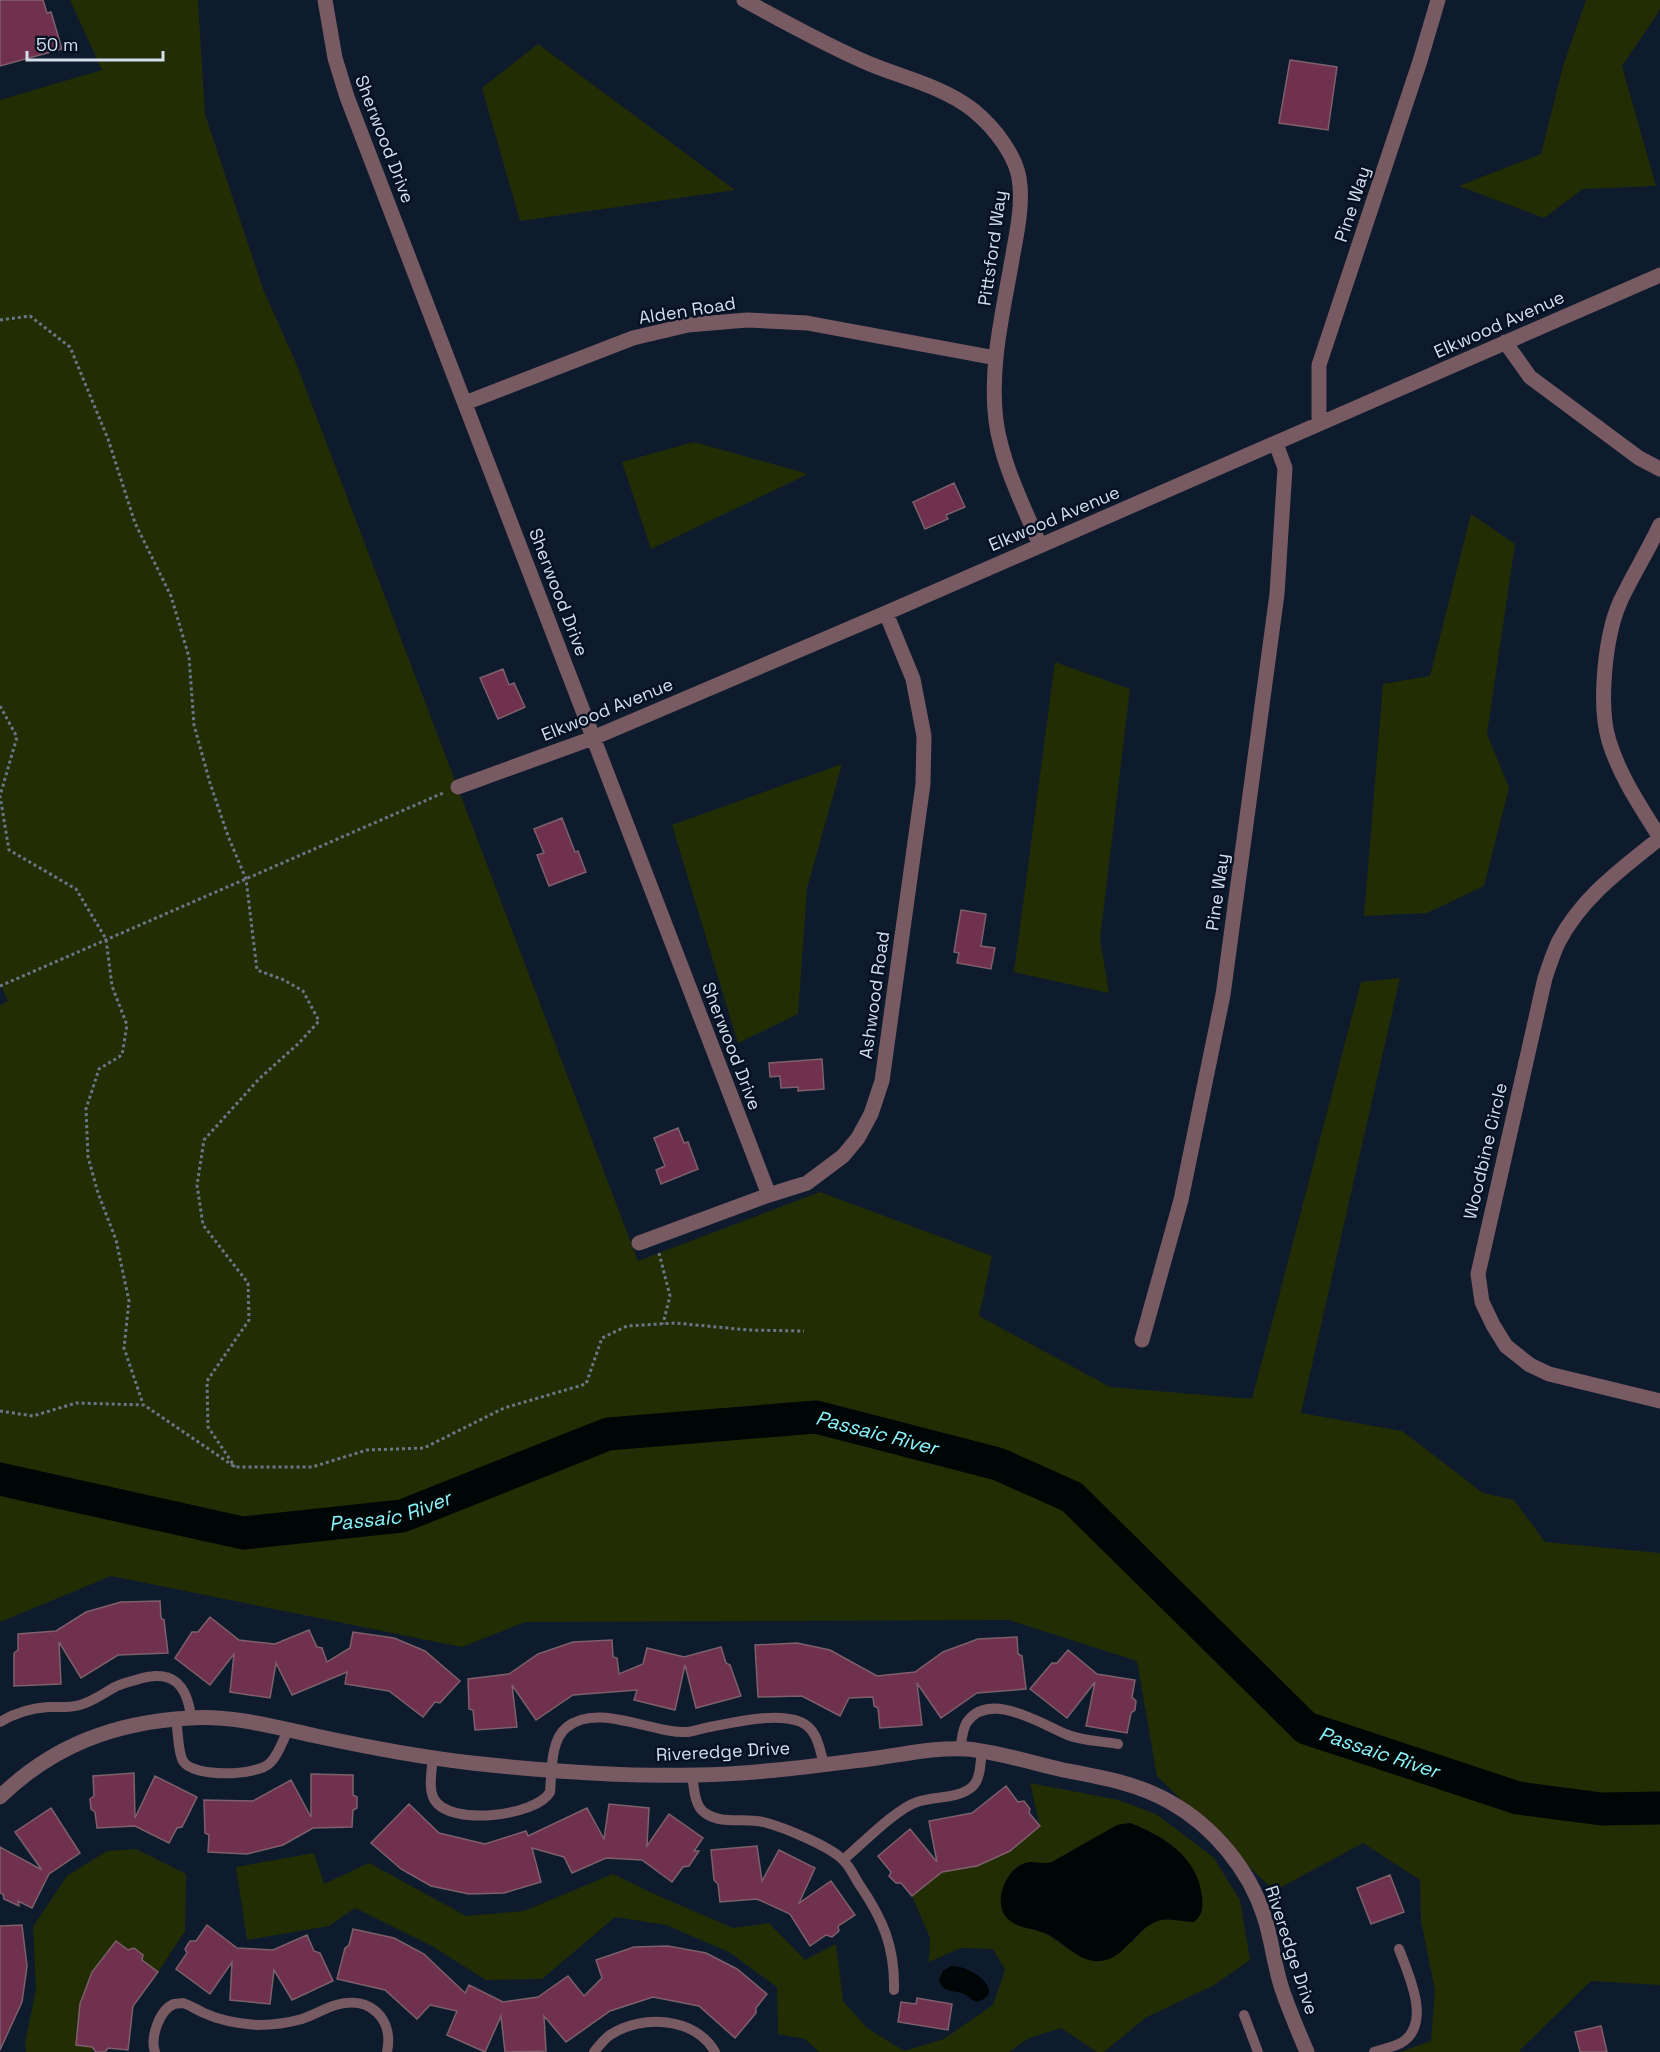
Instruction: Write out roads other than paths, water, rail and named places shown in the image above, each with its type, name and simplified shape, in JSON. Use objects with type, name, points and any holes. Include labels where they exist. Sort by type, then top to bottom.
[{"type":"street","name":"Sherwood Drive","points":[[325,0],[335,58],[347,97],[769,1195]]},
{"type":"street","name":"Pittsford Way","points":[[744,0],[867,63],[945,93],[972,109],[992,128],[1005,146],[1021,184],[1018,224],[996,358],[996,421],[1013,480],[1040,545]]},
{"type":"street","name":"Pine Way","points":[[1319,424],[1319,365],[1438,0]]},
{"type":"street","name":"Elkwood Avenue","points":[[458,787],[593,738],[1276,444],[1660,275]]},
{"type":"street","name":"Alden Road","points":[[465,403],[633,338],[688,326],[747,320],[807,323],[996,358]]},
{"type":"street","points":[[1505,342],[1530,377],[1639,458],[1660,469]]},
{"type":"street","name":"Pine Way","points":[[1142,1340],[1180,1200],[1223,995],[1277,594],[1285,468],[1276,444]]},
{"type":"street","name":"Woodbine Circle","points":[[1660,525],[1620,603],[1609,638],[1605,707],[1608,740],[1621,772],[1632,795],[1660,838],[1624,865],[1584,904],[1558,943],[1545,978],[1478,1274],[1482,1302],[1493,1325],[1506,1346],[1530,1365],[1549,1374],[1660,1401]]},
{"type":"street","name":"Ashwood Road","points":[[639,1243],[807,1183],[843,1156],[858,1138],[867,1122],[882,1081],[923,784],[924,736],[913,679],[886,613]]},
{"type":"street","name":"Riveredge Drive","points":[[0,1797],[20,1778],[72,1745],[142,1723],[184,1718],[250,1722],[386,1750],[471,1763],[692,1775],[762,1771],[926,1750],[982,1751],[1118,1781],[1147,1790],[1173,1804],[1205,1827],[1230,1852],[1253,1888],[1264,1916],[1283,1993],[1307,2052]]},
{"type":"lane","points":[[0,1722],[24,1711],[79,1705],[120,1684],[151,1676],[163,1676],[174,1681],[187,1697],[181,1758],[188,1766],[205,1773],[254,1771],[263,1768],[276,1755],[288,1730]]},
{"type":"lane","points":[[960,1749],[965,1724],[976,1712],[1003,1708],[1032,1718],[1071,1737],[1118,1744]]},
{"type":"lane","points":[[433,1757],[432,1792],[439,1805],[453,1813],[481,1816],[501,1814],[542,1801],[550,1792],[558,1735],[581,1719],[605,1718],[687,1732],[784,1717],[811,1728],[824,1764]]},
{"type":"lane","points":[[843,1860],[897,1813],[917,1802],[958,1793],[972,1787],[979,1777],[982,1751]]},
{"type":"lane","points":[[692,1775],[696,1798],[702,1811],[719,1820],[764,1821],[796,1833],[843,1860],[872,1902],[882,1921],[895,1968],[894,1990]]},
{"type":"lane","points":[[1374,2052],[1402,2043],[1412,2032],[1416,2014],[1416,1996],[1399,1949]]},
{"type":"lane","points":[[155,2052],[154,2042],[159,2020],[165,2010],[175,2004],[183,2003],[218,2018],[253,2025],[273,2025],[302,2019],[337,2005],[351,2003],[374,2009],[384,2019],[388,2030],[387,2052]]},
{"type":"lane","points":[[1244,2015],[1258,2052]]},
{"type":"lane","points":[[594,2052],[610,2035],[626,2028],[651,2022],[675,2023],[692,2029],[709,2042],[715,2052]]},
{"type":"waterway","name":"Passaic River","points":[[0,1479],[243,1533],[402,1516],[608,1434],[816,1417],[998,1464],[1072,1497],[1306,1728],[1518,1798],[1602,1809],[1660,1808]]}]
